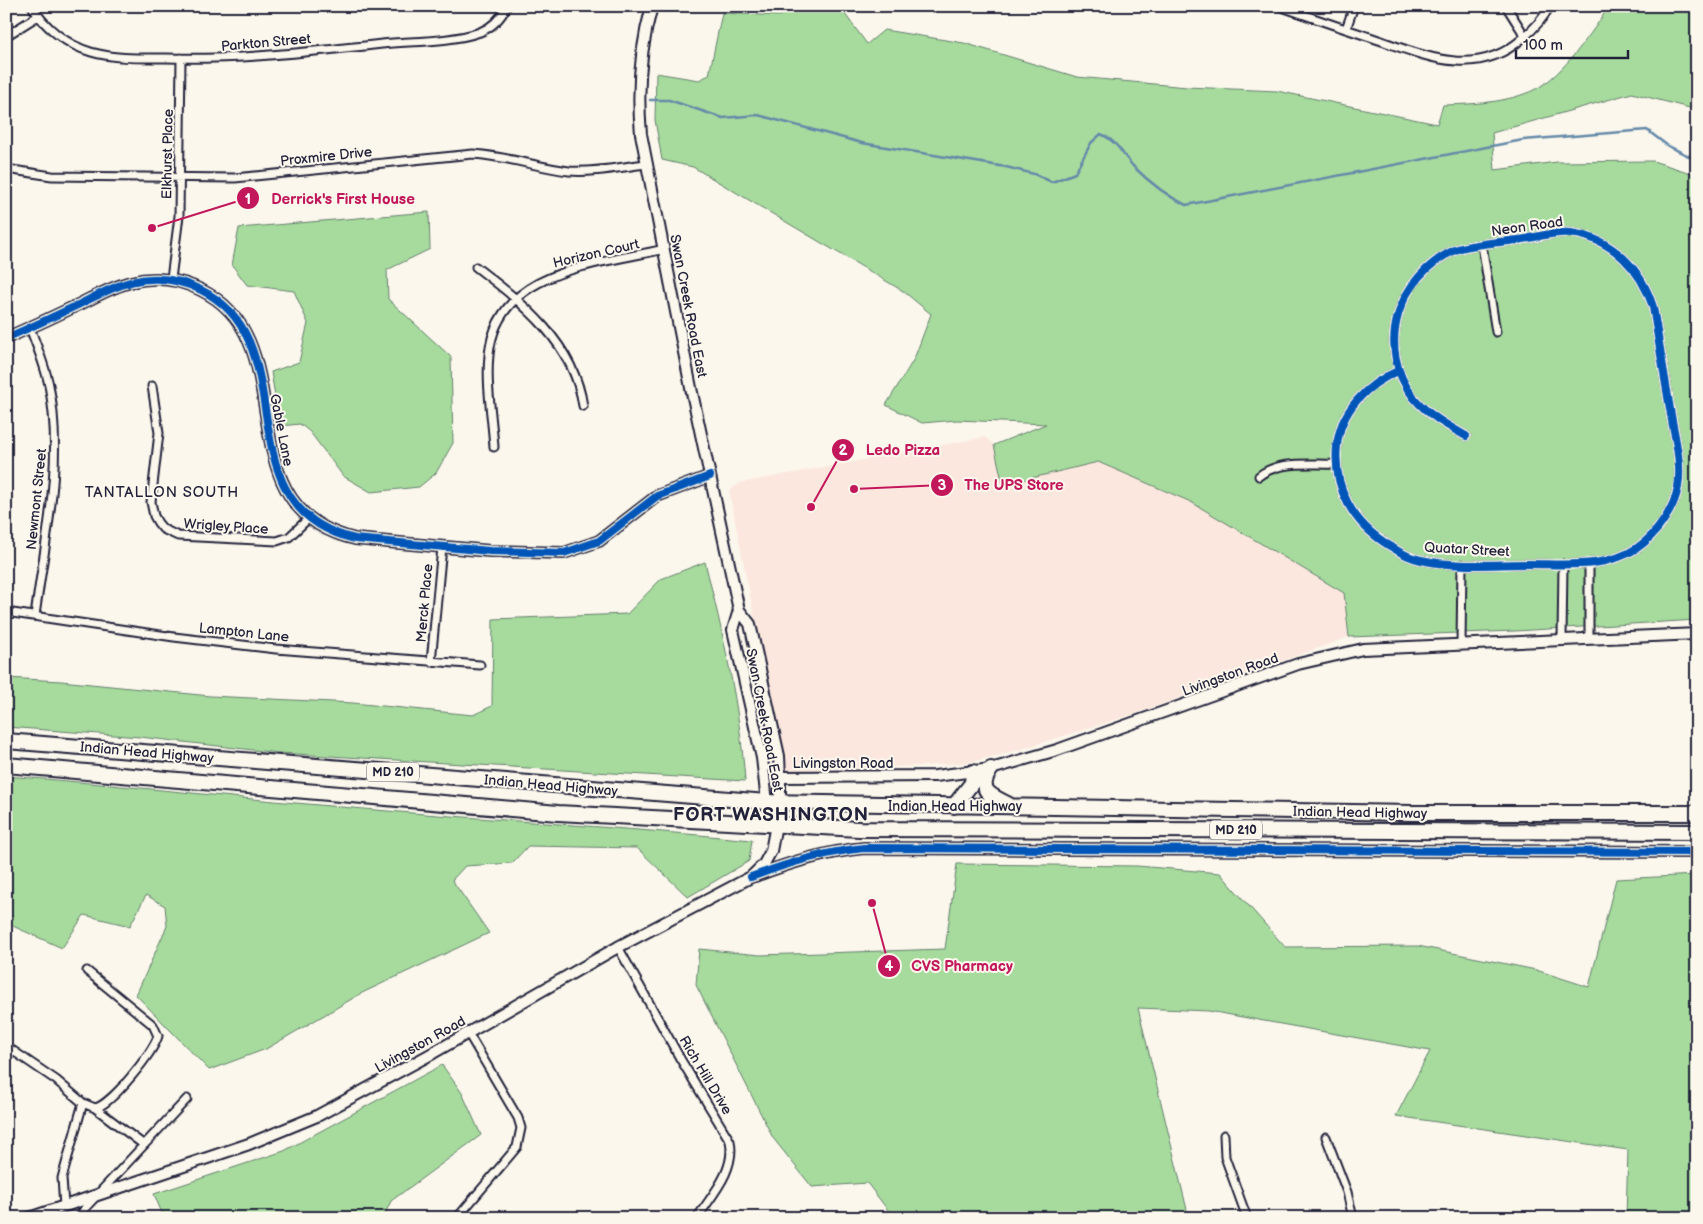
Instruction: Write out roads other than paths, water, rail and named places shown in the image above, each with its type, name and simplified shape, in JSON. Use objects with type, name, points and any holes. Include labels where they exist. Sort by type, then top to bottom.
[{"type":"highway","name":"Indian Head Highway","points":[[6,741],[774,803],[1412,813],[1697,813]]},
{"type":"highway","name":"Indian Head Highway","points":[[6,765],[520,810],[869,829],[1697,832]]},
{"type":"highway","points":[[991,769],[986,777],[985,789],[988,794],[1012,806]]},
{"type":"highway","points":[[954,806],[972,783],[973,772]]},
{"type":"main road","name":"Swan Creek Road East","points":[[652,6],[644,45],[639,99],[641,134],[739,610],[750,624],[779,756],[780,778],[774,803]]},
{"type":"main road","name":"Gable Lane","points":[[6,338],[130,282],[171,279],[211,295],[231,311],[243,327],[256,362],[278,476],[296,506],[309,518],[334,533],[355,539],[541,554],[576,551],[607,536],[657,496],[710,476]]},
{"type":"main road","name":"Swan Creek Road East","points":[[739,610],[733,630],[774,803],[775,824]]},
{"type":"main road","name":"Livingston Road","points":[[780,778],[913,776],[991,769],[1057,750],[1267,674],[1324,657],[1379,647],[1697,634]]},
{"type":"main road","name":"Livingston Road","points":[[29,1218],[96,1197],[282,1131],[316,1116],[468,1033],[618,947],[751,877],[764,864],[771,851],[775,824]]},
{"type":"main road","points":[[751,877],[804,857],[864,848],[1697,852]]},
{"type":"street","name":"Parkton Street","points":[[32,6],[38,16],[66,40],[89,51],[112,56],[205,60],[277,55],[462,36],[492,26],[507,6]]},
{"type":"street","points":[[1279,6],[1426,57],[1447,61],[1485,59],[1502,53],[1525,36],[1544,18],[1550,6]]},
{"type":"street","points":[[1346,29],[1354,6]]},
{"type":"street","points":[[1506,6],[1525,36]]},
{"type":"street","points":[[6,36],[38,16]]},
{"type":"street","name":"Elkhurst Place","points":[[171,279],[179,216],[181,58]]},
{"type":"street","name":"Proxmire Drive","points":[[7,171],[52,176],[178,179],[235,178],[473,154],[498,156],[574,171],[646,164]]},
{"type":"street","name":"Neon Road","points":[[1466,436],[1428,412],[1414,398],[1398,371],[1394,335],[1400,306],[1415,280],[1436,260],[1457,249],[1570,233],[1591,238],[1608,245],[1635,269],[1650,299],[1677,452],[1678,487],[1656,531],[1642,544],[1636,549],[1613,559],[1589,564]]},
{"type":"street","points":[[1482,245],[1496,332]]},
{"type":"street","name":"Horizon Court","points":[[494,447],[489,355],[497,327],[506,308],[515,298],[548,277],[664,249]]},
{"type":"street","points":[[476,267],[515,298],[550,333],[563,351],[580,390],[583,406]]},
{"type":"street","name":"Newmont Street","points":[[30,328],[48,383],[54,425],[54,469],[35,616]]},
{"type":"street","name":"Quatar Street","points":[[1398,371],[1382,378],[1359,397],[1344,418],[1337,436],[1335,464],[1344,500],[1357,519],[1373,534],[1401,552],[1420,560],[1462,564],[1589,564]]},
{"type":"street","name":"Wrigley Place","points":[[152,386],[159,433],[151,502],[154,516],[163,529],[178,536],[277,541],[289,537],[309,518]]},
{"type":"street","points":[[1260,476],[1269,469],[1282,466],[1335,464]]},
{"type":"street","name":"Merck Place","points":[[431,662],[442,547]]},
{"type":"street","name":"Quatar Street","points":[[1461,644],[1462,564]]},
{"type":"street","points":[[1562,639],[1563,564]]},
{"type":"street","points":[[1589,564],[1589,638]]},
{"type":"street","name":"Lampton Lane","points":[[6,612],[267,648],[480,666]]},
{"type":"street","name":"Rich Hill Drive","points":[[618,947],[681,1060],[730,1141],[732,1154],[730,1167],[698,1218]]},
{"type":"street","points":[[87,971],[153,1025],[158,1036],[153,1048],[109,1101],[95,1108]]},
{"type":"street","points":[[458,1218],[517,1147],[521,1128],[518,1118],[468,1033]]},
{"type":"street","points":[[6,1046],[56,1080],[83,1103],[95,1108],[144,1145]]},
{"type":"street","points":[[78,1218],[187,1100]]},
{"type":"street","points":[[64,1206],[62,1178],[83,1103]]},
{"type":"street","points":[[1224,1134],[1224,1157],[1247,1218]]},
{"type":"street","points":[[1326,1137],[1347,1192],[1353,1218]]},
{"type":"waterway","points":[[650,100],[669,100],[723,118],[758,115],[862,143],[1006,167],[1034,174],[1052,182],[1075,173],[1091,143],[1101,134],[1115,144],[1133,166],[1152,183],[1164,193],[1186,205],[1523,140],[1647,130],[1668,146],[1697,160]]},
{"type":"place","name":"Derrick's First House","points":[[152,228]]},
{"type":"place","name":"The UPS Store","points":[[854,489]]},
{"type":"place","name":"Ledo Pizza","points":[[811,507]]},
{"type":"place","name":"CVS Pharmacy","points":[[872,903]]},
{"type":"district","name":"TANTALLON SOUTH","points":[[162,492]]},
{"type":"district","name":"FORT WASHINGTON","points":[[771,814]]}]
